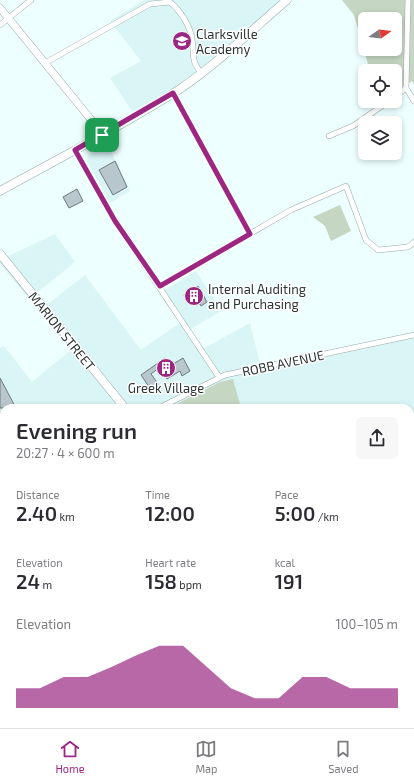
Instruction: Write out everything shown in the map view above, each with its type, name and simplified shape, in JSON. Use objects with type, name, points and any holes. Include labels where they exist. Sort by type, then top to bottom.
[{"type":"main road","points":[[0,191],[102,135],[173,93],[201,73],[288,0]]},
{"type":"main road","points":[[0,8],[94,122],[102,135]]},
{"type":"main road","name":"MARION STREET","points":[[0,254],[122,404]]},
{"type":"street","points":[[0,25],[31,0]]},
{"type":"street","points":[[408,0],[406,88],[414,101]]},
{"type":"street","points":[[46,63],[150,4],[170,2],[176,7],[188,28],[192,40],[194,63],[201,73]]},
{"type":"street","points":[[402,91],[406,88]]},
{"type":"street","points":[[173,93],[250,234]]},
{"type":"street","points":[[329,136],[353,126],[379,108]]},
{"type":"street","points":[[75,150],[115,221],[220,377]]},
{"type":"street","points":[[160,286],[291,210],[346,186],[366,240],[378,250],[408,247],[414,242]]},
{"type":"street","name":"ROBB AVENUE","points":[[167,404],[220,377],[414,335]]},
{"type":"shaded area","name":"Clarksville Academy","points":[[144,0],[287,0],[201,73],[134,114],[110,78],[141,61],[110,21]]},
{"type":"shaded area","points":[[108,145],[130,191],[110,203],[87,161],[88,155]]},
{"type":"shaded area","points":[[55,234],[75,262],[38,292],[48,304],[85,275],[141,350],[180,323],[159,294],[196,271],[221,311],[186,332],[199,351],[250,323],[261,368],[414,337],[414,404],[0,404],[0,348],[4,346],[32,382],[71,350],[0,264],[0,260]]},
{"type":"green space","points":[[342,0],[414,0],[414,85],[412,81],[402,88],[402,64],[368,64],[366,56],[402,56],[402,12],[358,12],[358,29],[354,15]]},
{"type":"green space","points":[[340,205],[351,231],[331,241],[325,226],[313,217]]},
{"type":"green space","points":[[233,379],[240,404],[177,404],[220,382]]},
{"type":"building","points":[[115,161],[127,187],[113,195],[99,170]]},
{"type":"building","points":[[77,189],[83,201],[69,208],[63,197]]},
{"type":"building","name":"Internal Auditing and Purchasing","points":[[198,286],[207,302],[201,306],[196,298],[188,302],[184,295]]},
{"type":"building","points":[[165,358],[170,366],[183,358],[190,371],[182,376],[180,371],[167,379],[160,367],[151,374],[159,385],[151,390],[141,375]]},
{"type":"building","points":[[0,378],[14,404],[0,404]]},
{"type":"place","name":"Clarksville Academy","points":[[182,41]]},
{"type":"place","name":"Internal Auditing and Purchasing","points":[[194,296]]},
{"type":"place","name":"Greek Village","points":[[166,368]]},
{"type":"route","points":[[173,93],[250,234],[160,286],[115,221],[75,150],[102,135],[173,93]]}]
